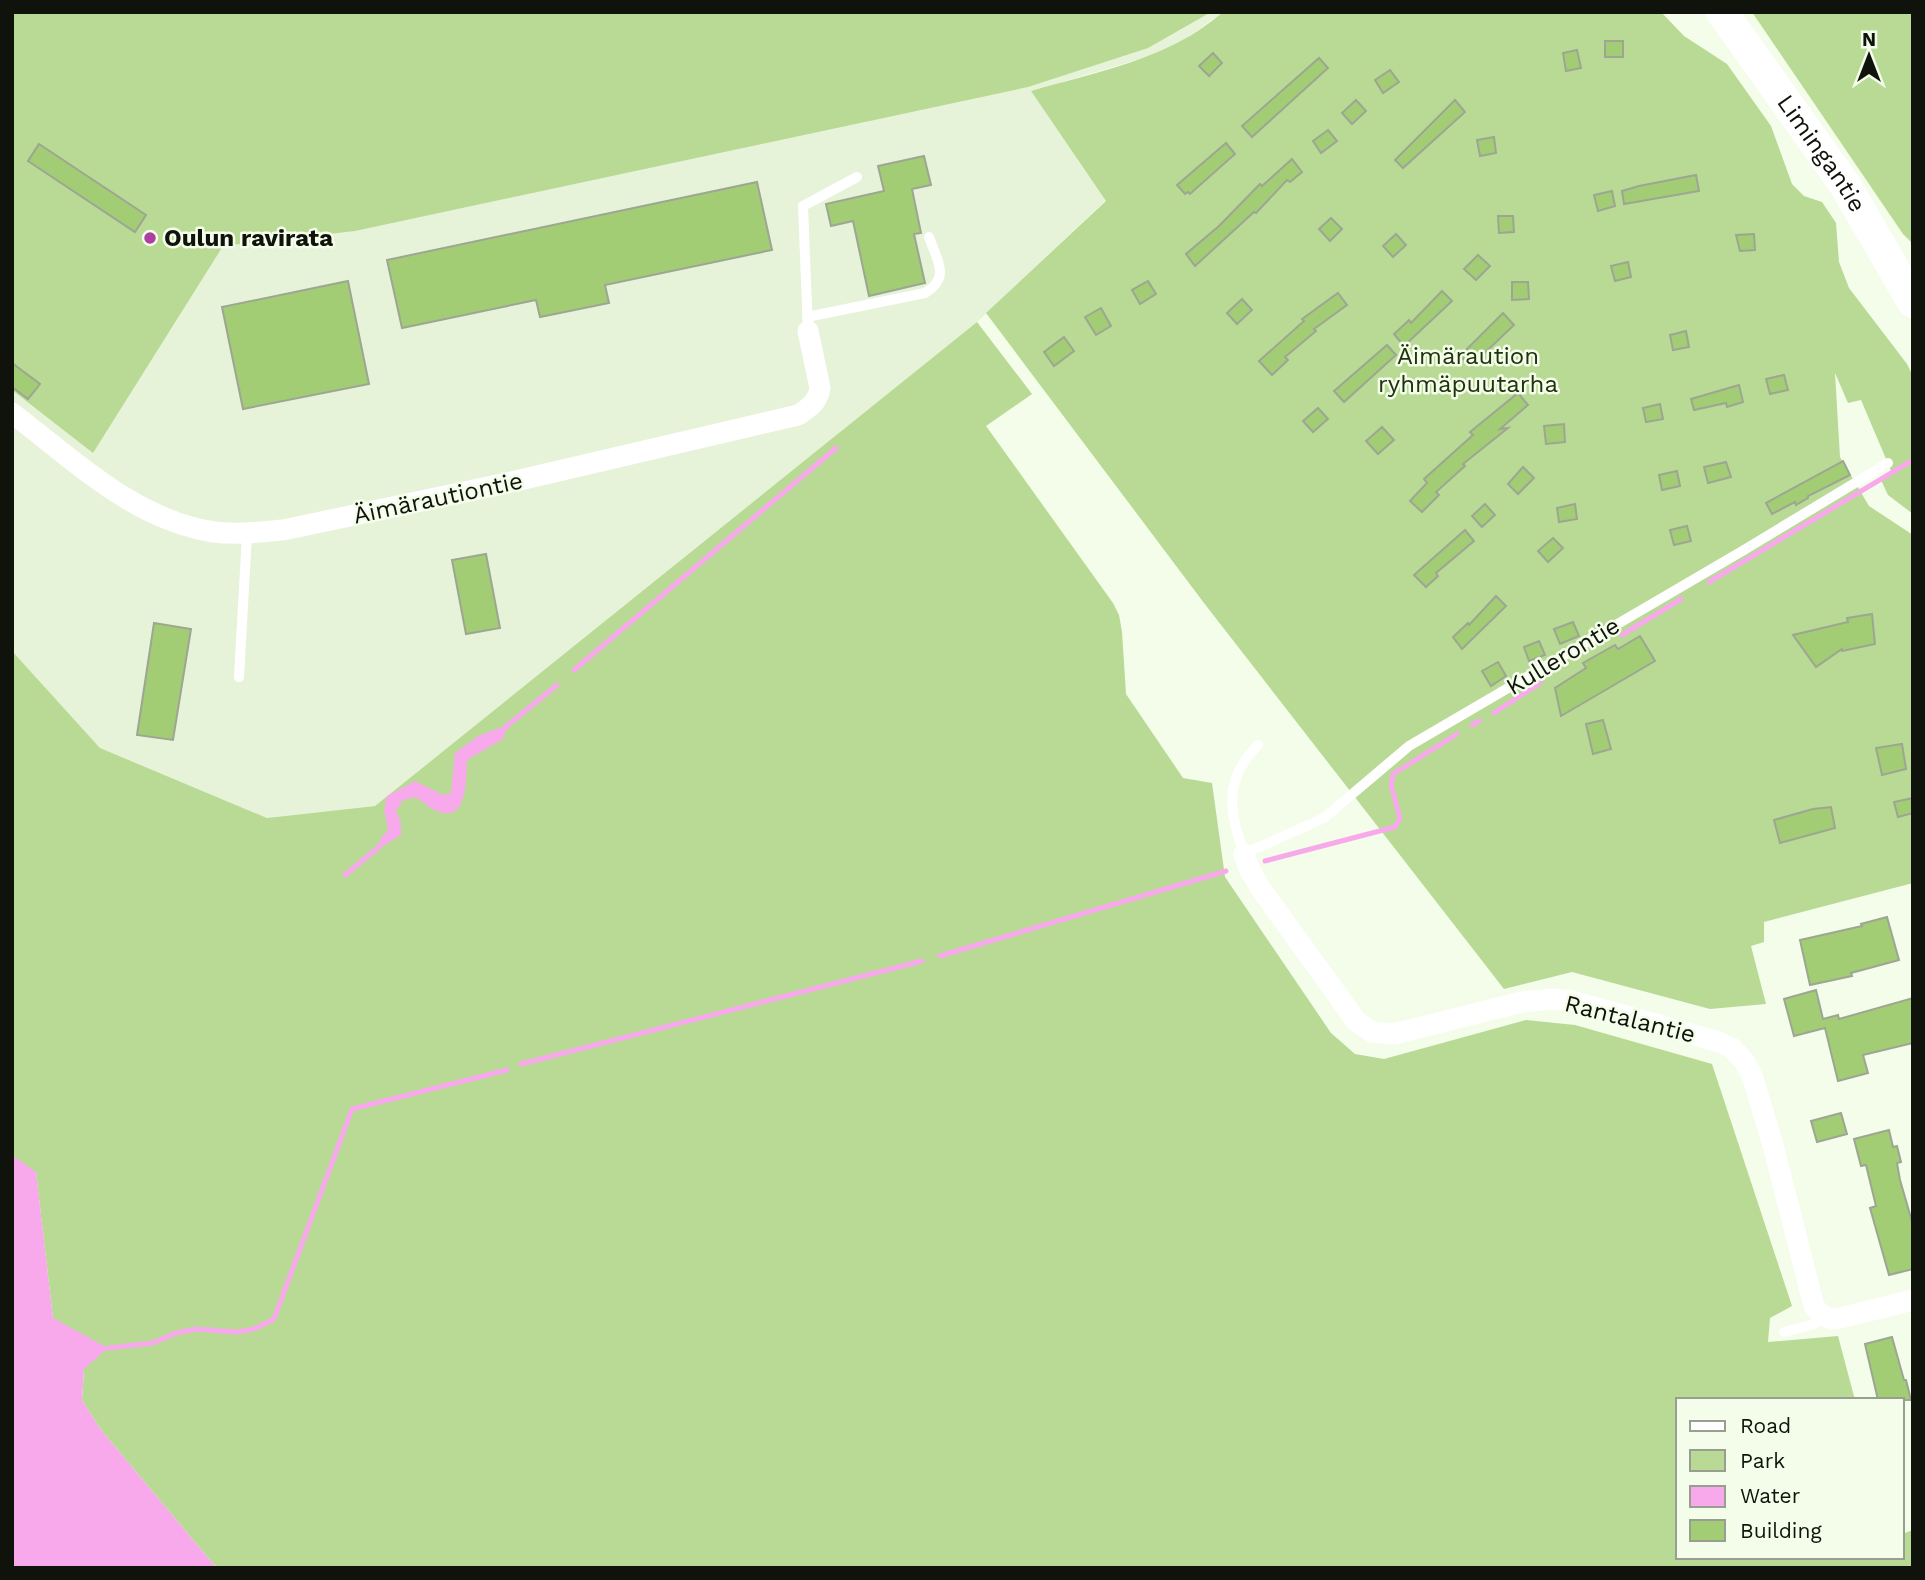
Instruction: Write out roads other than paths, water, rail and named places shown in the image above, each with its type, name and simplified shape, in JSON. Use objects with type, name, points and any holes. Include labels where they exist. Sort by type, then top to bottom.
[{"type":"main road","name":"Limingantie","points":[[1722,12],[1845,185],[1913,302]]},
{"type":"street","name":"Äimärautiontie","points":[[12,413],[123,498],[163,518],[213,532],[247,534],[283,530],[507,483],[797,415],[810,408],[819,397],[820,388],[808,324]]},
{"type":"street","name":"Rantalantie","points":[[1244,854],[1261,889],[1356,1021],[1372,1032],[1394,1034],[1522,1002],[1552,999],[1572,1000],[1716,1041],[1732,1048],[1752,1075],[1773,1145],[1814,1306],[1818,1313],[1826,1318]]},
{"type":"street","points":[[1826,1318],[1836,1319],[1913,1300]]},
{"type":"lane","points":[[857,177],[803,206],[808,324],[925,293],[938,285],[941,275],[929,237]]},
{"type":"lane","name":"Kullerontie","points":[[1244,854],[1324,818],[1409,746],[1888,463]]},
{"type":"lane","points":[[239,677],[247,534]]},
{"type":"lane","points":[[1244,854],[1233,823],[1233,790],[1240,770],[1258,745]]},
{"type":"lane","points":[[1784,1332],[1826,1318]]},
{"type":"water","points":[[508,725],[503,739],[467,760],[464,796],[456,810],[449,813],[437,811],[416,797],[403,800],[396,811],[401,823],[401,835],[378,849],[380,839],[388,830],[384,809],[387,796],[415,781],[443,795],[451,793],[455,753],[478,736]]},
{"type":"water","points":[[12,1155],[36,1172],[53,1318],[108,1348],[84,1369],[82,1400],[101,1430],[214,1565],[222,1568],[12,1568]]},
{"type":"waterway","points":[[574,670],[836,448]]},
{"type":"waterway","points":[[1709,582],[1913,460]]},
{"type":"waterway","points":[[1622,635],[1681,599]]},
{"type":"waterway","points":[[1494,713],[1540,683]]},
{"type":"waterway","points":[[503,729],[557,685]]},
{"type":"waterway","points":[[1472,725],[1479,721]]},
{"type":"waterway","points":[[1265,861],[1395,827],[1400,818],[1391,785],[1393,774],[1457,734]]},
{"type":"waterway","points":[[345,875],[380,846]]},
{"type":"waterway","points":[[940,956],[1226,871]]},
{"type":"waterway","points":[[521,1064],[922,961]]},
{"type":"waterway","points":[[108,1348],[153,1343],[176,1333],[196,1329],[238,1332],[254,1329],[274,1319],[352,1109],[507,1070]]},
{"type":"place","name":"Oulun ravirata","points":[[150,238]]},
{"type":"park label","name":"Äimäraution ryhmäpuutarha","points":[[1468,370]]}]
